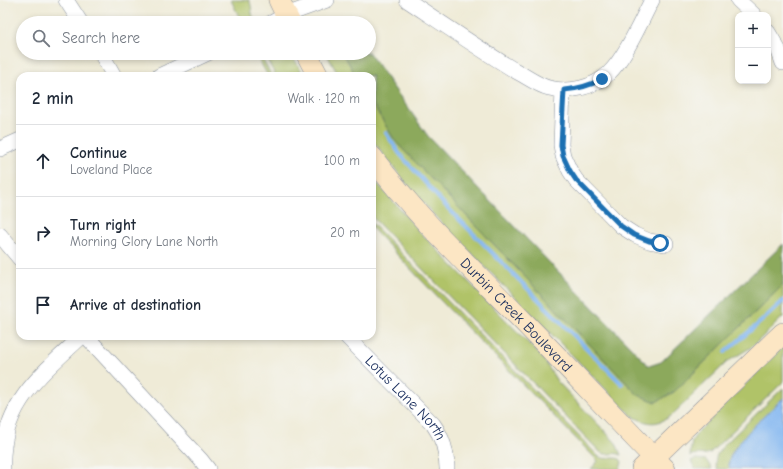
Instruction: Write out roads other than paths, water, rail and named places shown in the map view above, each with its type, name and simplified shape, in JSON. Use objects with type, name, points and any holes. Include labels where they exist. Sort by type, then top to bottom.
[{"type":"street","points":[[66,0],[76,16]]},
{"type":"street","points":[[282,15],[327,0]]},
{"type":"street","points":[[408,0],[498,60],[535,82],[550,88],[564,90],[586,87],[602,79],[609,73],[620,59],[652,0]]},
{"type":"street","points":[[738,0],[751,12]]},
{"type":"street","points":[[771,37],[778,49],[783,63]]},
{"type":"street","points":[[105,60],[112,72]]},
{"type":"street","points":[[168,72],[193,60]]},
{"type":"street","points":[[310,60],[316,72]]},
{"type":"street","points":[[564,90],[561,145],[563,156],[570,171],[576,180],[621,226],[634,235],[666,244]]},
{"type":"street","points":[[0,149],[16,142]]},
{"type":"street","name":"Durbin Creek Boulevard","points":[[376,163],[393,186],[418,215],[519,317],[653,465]]},
{"type":"street","points":[[0,235],[16,254]]},
{"type":"street","points":[[653,465],[783,333]]},
{"type":"street","points":[[3,469],[5,440],[16,407],[25,392],[36,379],[78,340]]},
{"type":"street","points":[[90,340],[208,469]]},
{"type":"street","name":"Lotus Lane North","points":[[350,340],[433,424],[445,445],[447,468]]},
{"type":"water","points":[[783,398],[783,469],[730,469],[729,465],[731,456],[741,440]]},
{"type":"waterway","points":[[386,133],[399,153],[443,203],[622,384]]},
{"type":"waterway","points":[[725,352],[783,301]]}]
